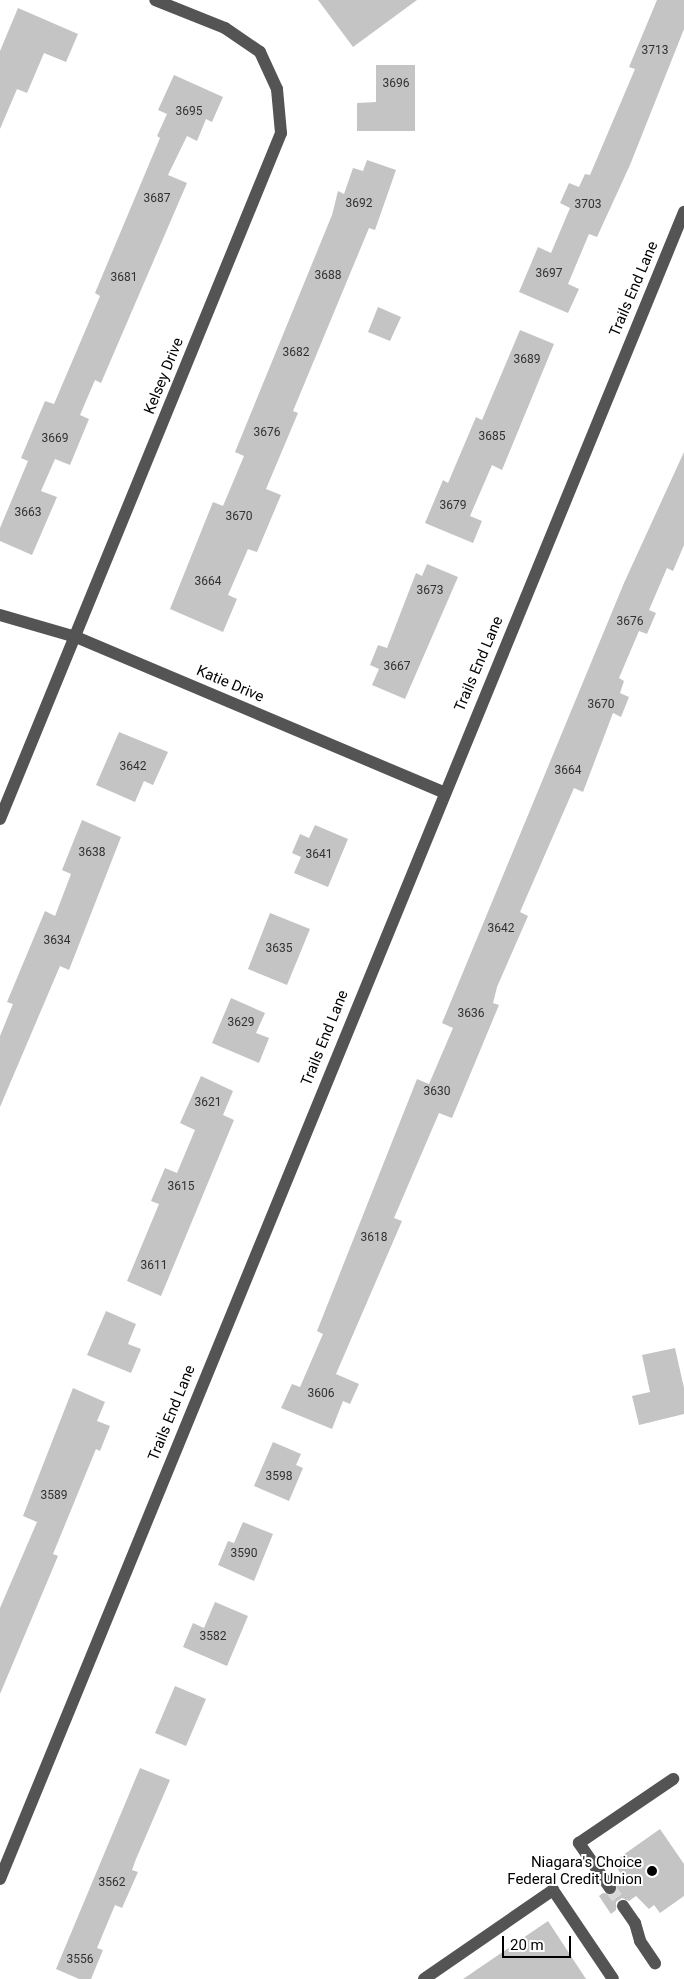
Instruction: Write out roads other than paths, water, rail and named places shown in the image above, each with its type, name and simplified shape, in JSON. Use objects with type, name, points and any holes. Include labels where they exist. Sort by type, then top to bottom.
[{"type":"street","name":"Kelsey Drive","points":[[0,819],[281,133],[277,89],[260,52],[225,28],[155,0]]},
{"type":"street","name":"Trails End Lane","points":[[0,1879],[444,792],[684,212]]},
{"type":"street","name":"Katie Drive","points":[[0,615],[76,637],[444,792]]},
{"type":"street","points":[[610,1888],[579,1844],[673,1779]]},
{"type":"street","points":[[424,1979],[553,1890],[612,1979]]},
{"type":"street","points":[[623,1906],[635,1923],[640,1941],[655,1963]]},
{"type":"tunnel","points":[[610,1888],[623,1906]]},
{"type":"place","name":"Niagara's Choice Federal Credit Union","points":[[652,1871]]}]
